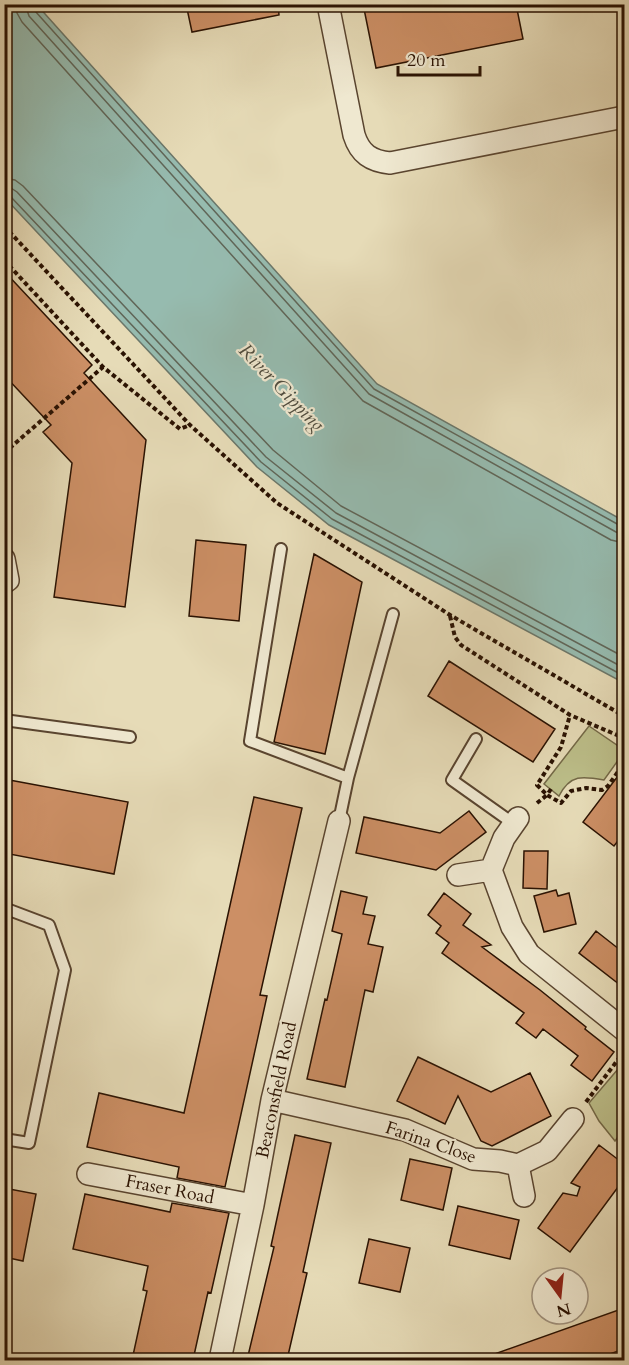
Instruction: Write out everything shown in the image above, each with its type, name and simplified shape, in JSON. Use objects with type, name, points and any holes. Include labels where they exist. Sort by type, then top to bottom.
[{"type":"street","points":[[328,4],[354,135],[363,153],[378,162],[390,163],[624,117]]},
{"type":"street","points":[[4,559],[8,580],[4,584]]},
{"type":"street","name":"Beaconsfield Road","points":[[220,1360],[253,1205],[272,1100],[339,821]]},
{"type":"street","points":[[516,821],[504,837],[491,870],[513,927],[529,954],[624,1030]]},
{"type":"street","points":[[458,875],[491,870]]},
{"type":"street","name":"Farina Close","points":[[272,1100],[405,1130],[473,1159],[500,1161],[518,1166]]},
{"type":"street","points":[[524,1196],[518,1166],[547,1152],[573,1119]]},
{"type":"street","name":"Fraser Road","points":[[88,1174],[253,1205]]},
{"type":"lane","points":[[281,549],[250,741],[348,778]]},
{"type":"lane","points":[[339,821],[348,778],[393,614]]},
{"type":"lane","points":[[4,720],[130,737]]},
{"type":"lane","points":[[476,739],[452,780],[516,821]]},
{"type":"lane","points":[[4,908],[49,925],[65,970],[29,1143],[4,1139]]},
{"type":"path","points":[[4,226],[190,425],[277,503],[450,615],[624,716]]},
{"type":"path","points":[[4,260],[103,367],[180,429],[190,425]]},
{"type":"path","points":[[4,453],[103,367]]},
{"type":"path","points":[[450,615],[454,637],[461,645],[570,715],[624,738]]},
{"type":"path","points":[[570,715],[561,747],[537,785],[547,795],[561,803],[571,791],[586,788],[602,790],[624,764]]},
{"type":"path","points":[[607,776],[612,779]]},
{"type":"path","points":[[516,821],[551,789]]},
{"type":"path","points":[[573,1119],[624,1051]]},
{"type":"green space","points":[[589,726],[624,752],[604,780],[578,778],[568,784],[559,796],[544,784]]},
{"type":"green space","points":[[624,1062],[624,1129],[615,1141],[599,1121],[589,1103]]},
{"type":"water","name":"River Gipping","points":[[5,4],[37,5],[377,384],[624,521],[624,683],[329,525],[257,467],[5,198]]},
{"type":"building","points":[[186,4],[278,4],[279,15],[192,32]]},
{"type":"building","points":[[363,4],[516,4],[523,39],[376,68]]},
{"type":"building","points":[[4,271],[92,365],[84,373],[146,440],[125,607],[54,597],[72,463],[43,432],[51,425],[4,375]]},
{"type":"building","points":[[196,540],[246,545],[239,621],[189,616]]},
{"type":"building","points":[[314,554],[362,582],[325,754],[274,742]]},
{"type":"building","points":[[449,661],[555,729],[533,762],[428,696]]},
{"type":"building","points":[[624,768],[624,833],[614,846],[583,822]]},
{"type":"building","points":[[4,779],[128,802],[114,874],[4,853]]},
{"type":"building","points":[[254,797],[302,808],[260,995],[267,996],[225,1187],[177,1178],[179,1167],[87,1147],[99,1093],[184,1113]]},
{"type":"building","points":[[469,811],[486,832],[436,870],[356,853],[364,817],[440,833]]},
{"type":"building","points":[[524,851],[548,851],[547,889],[523,888]]},
{"type":"building","points":[[556,890],[558,896],[569,893],[576,924],[544,932],[534,896]]},
{"type":"building","points":[[341,891],[367,897],[363,914],[375,916],[368,944],[383,947],[373,992],[365,990],[345,1087],[307,1079],[342,934],[332,931]]},
{"type":"building","points":[[444,893],[471,914],[463,925],[491,945],[482,947],[540,990],[614,1052],[592,1081],[571,1065],[578,1056],[543,1029],[536,1038],[516,1023],[524,1013],[442,953],[449,943],[436,933],[441,926],[428,915]]},
{"type":"building","points":[[596,931],[624,953],[624,988],[579,953]]},
{"type":"building","points":[[418,1057],[491,1092],[530,1073],[551,1116],[492,1146],[481,1141],[458,1096],[445,1124],[397,1101]]},
{"type":"building","points":[[295,1135],[331,1143],[303,1272],[307,1273],[287,1360],[247,1360],[274,1247],[271,1246]]},
{"type":"building","points":[[599,1145],[624,1164],[624,1179],[570,1252],[538,1228],[563,1193],[577,1196],[580,1187],[571,1183]]},
{"type":"building","points":[[410,1159],[452,1168],[443,1210],[401,1200]]},
{"type":"building","points":[[4,1188],[36,1194],[23,1261],[4,1257]]},
{"type":"building","points":[[85,1194],[170,1212],[172,1203],[229,1213],[193,1360],[132,1360],[147,1291],[143,1290],[148,1266],[73,1249]]},
{"type":"building","points":[[458,1206],[519,1220],[510,1259],[449,1245]]},
{"type":"building","points":[[369,1239],[410,1248],[400,1292],[359,1283]]},
{"type":"building","points":[[624,1308],[624,1349],[593,1360],[486,1360],[486,1357],[573,1326],[590,1326],[590,1320]]}]
